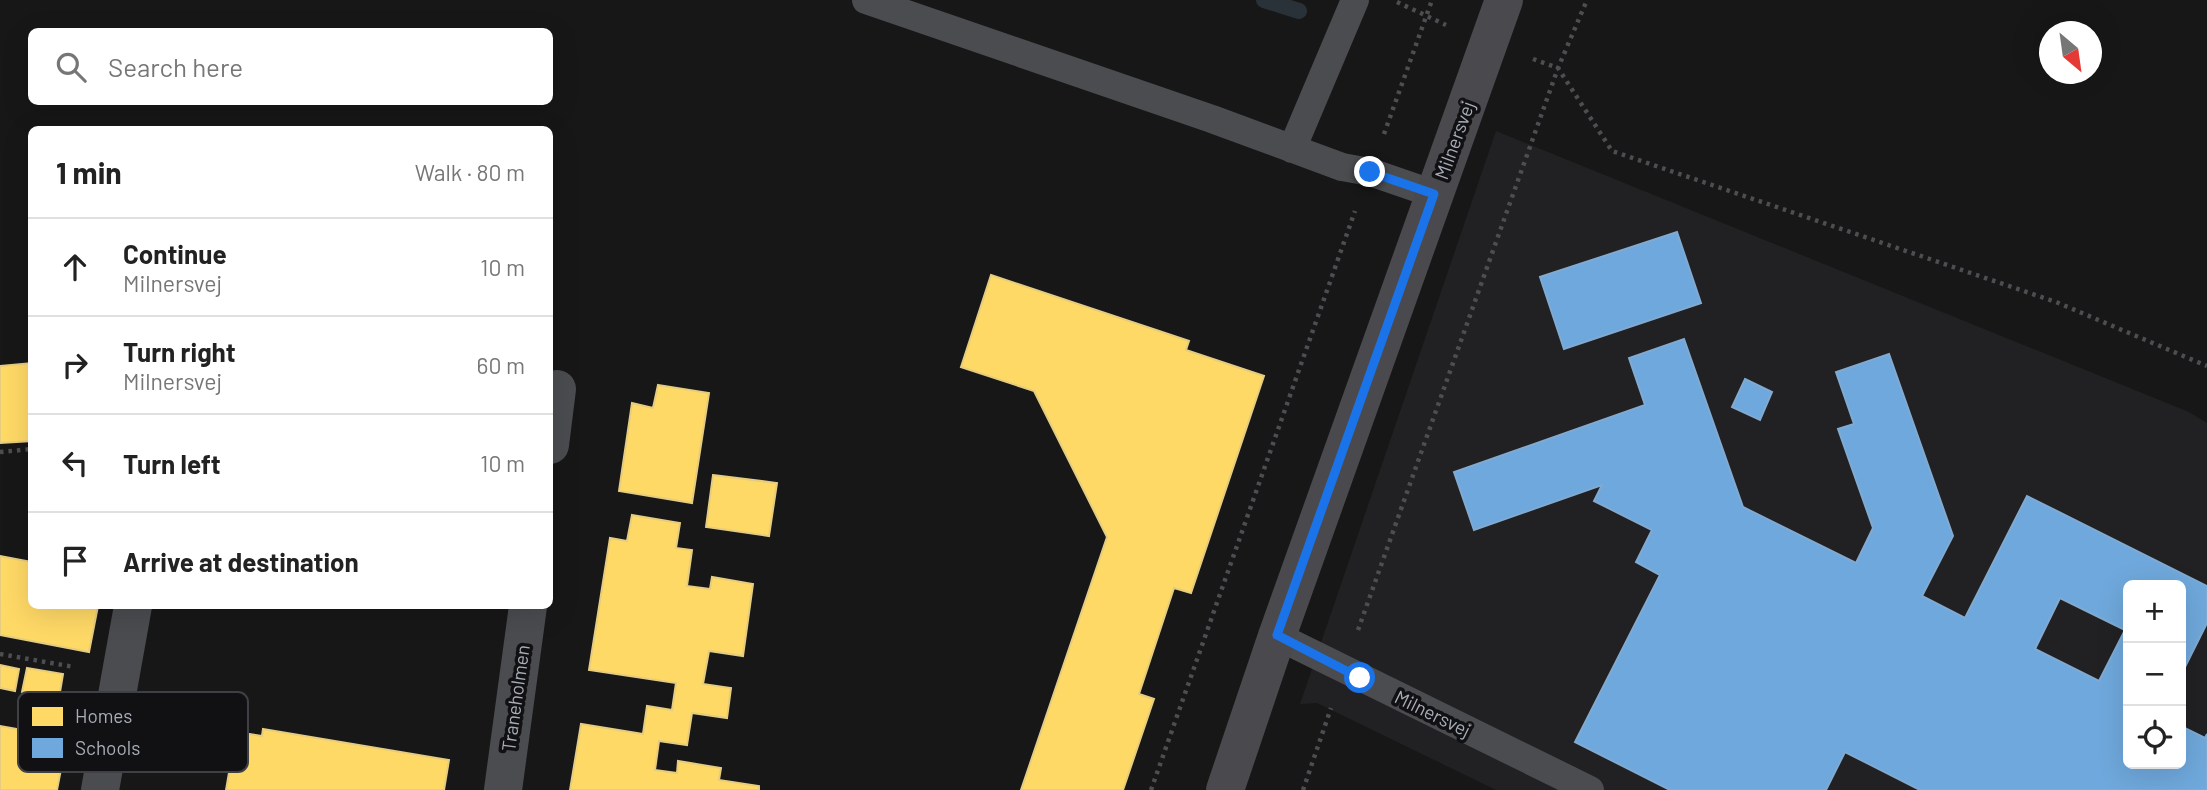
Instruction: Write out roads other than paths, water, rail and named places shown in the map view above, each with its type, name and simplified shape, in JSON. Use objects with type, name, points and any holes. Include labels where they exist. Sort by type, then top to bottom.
[{"type":"street","name":"Milnersvej","points":[[1225,790],[1277,635],[1504,0]]},
{"type":"street","points":[[553,421],[557,389]]},
{"type":"street","points":[[117,692],[132,609]]},
{"type":"street","name":"Traneholmen","points":[[503,790],[528,609]]},
{"type":"street","points":[[100,790],[103,772]]},
{"type":"lane","points":[[866,0],[1342,167],[1370,172],[1434,194]]},
{"type":"lane","points":[[1292,149],[1355,0]]},
{"type":"lane","name":"Milnersvej","points":[[1277,635],[1590,790]]},
{"type":"waterway","points":[[1264,0],[1299,11]]}]
